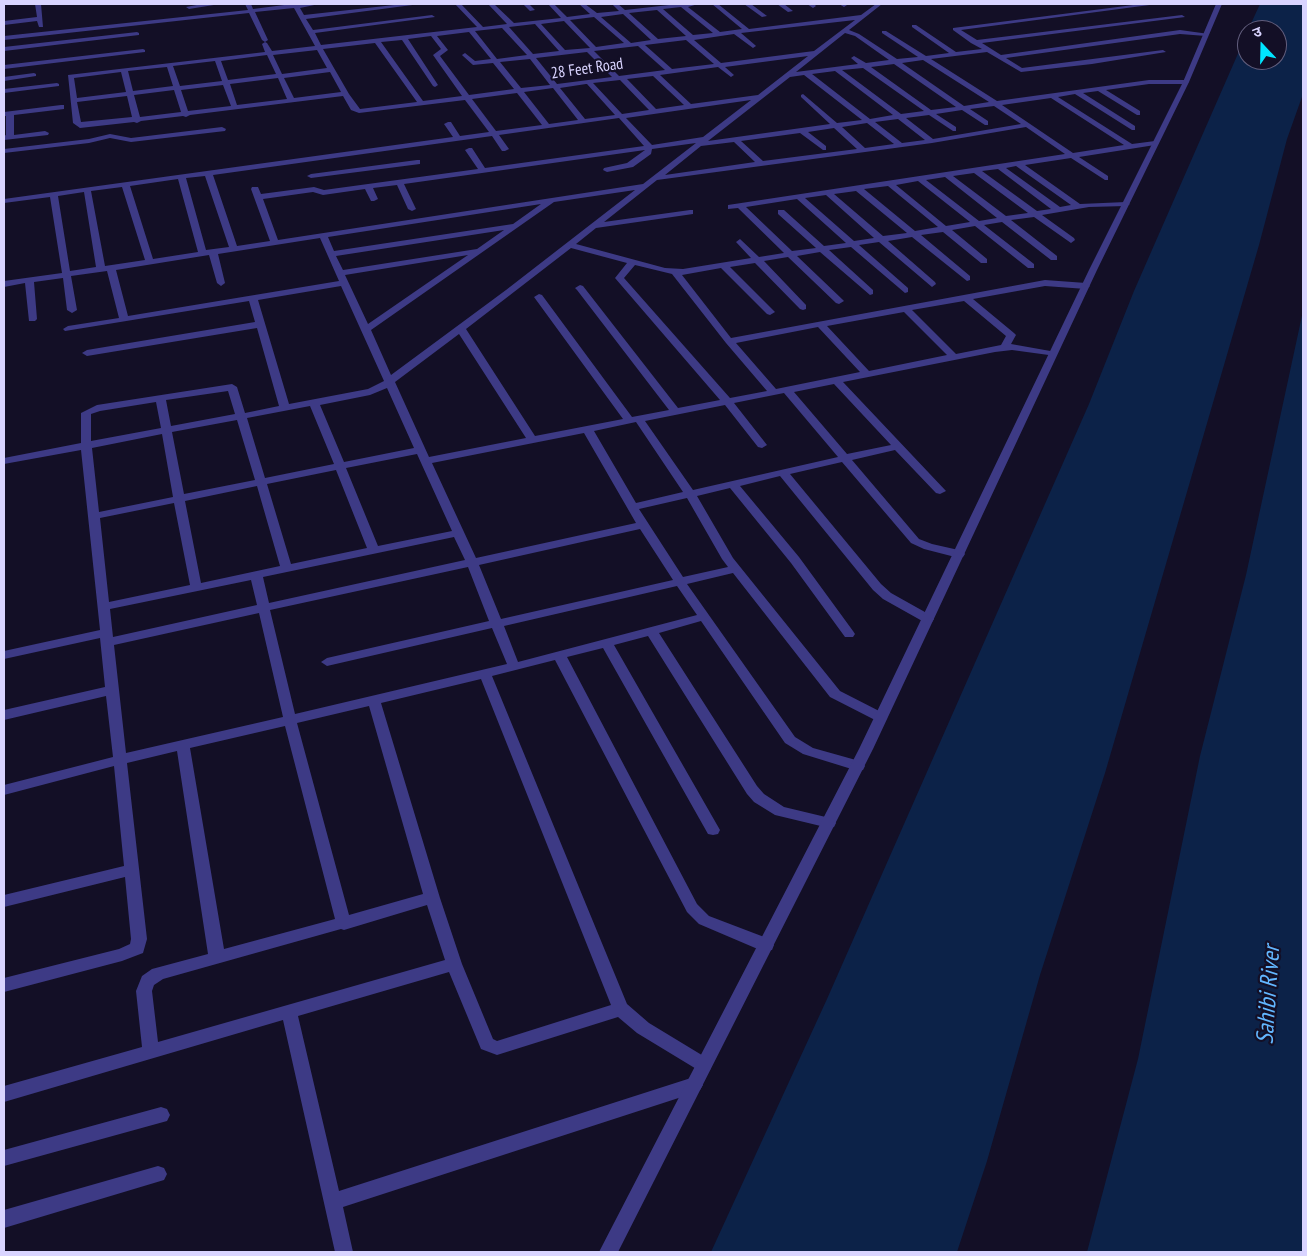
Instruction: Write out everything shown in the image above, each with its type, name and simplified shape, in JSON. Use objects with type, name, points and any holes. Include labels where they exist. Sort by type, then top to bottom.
[{"type":"street","points":[[38,4],[42,34]]},
{"type":"street","points":[[189,7],[217,4]]},
{"type":"street","points":[[4,38],[249,7],[316,4]]},
{"type":"street","points":[[303,17],[417,4]]},
{"type":"street","points":[[458,4],[481,28]]},
{"type":"street","points":[[491,4],[512,25]]},
{"type":"street","points":[[526,4],[532,10]]},
{"type":"street","points":[[551,4],[592,50],[654,111]]},
{"type":"street","points":[[582,4],[630,45]]},
{"type":"street","points":[[615,4],[657,42]]},
{"type":"street","points":[[682,4],[718,34]]},
{"type":"street","points":[[296,5],[320,47],[345,94],[137,121],[80,126],[77,123],[70,76],[124,69],[269,53],[320,47],[377,40],[432,34],[470,29],[565,19],[653,7],[695,4]]},
{"type":"street","points":[[714,4],[748,30]]},
{"type":"street","points":[[747,4],[764,16]]},
{"type":"street","points":[[780,4],[790,11]]},
{"type":"street","points":[[4,201],[405,144],[620,116],[689,106],[758,92],[774,86],[877,4]]},
{"type":"street","points":[[1154,4],[955,30],[1023,70],[1163,52]]},
{"type":"street","points":[[608,1252],[858,766],[1053,354],[1186,82],[1219,4]]},
{"type":"street","points":[[249,7],[292,101]]},
{"type":"street","points":[[653,7],[731,75]]},
{"type":"street","points":[[427,10],[444,32]]},
{"type":"street","points":[[1067,15],[1075,19]]},
{"type":"street","points":[[311,32],[432,17]]},
{"type":"street","points":[[466,55],[474,63],[497,61],[861,17]]},
{"type":"street","points":[[973,42],[1182,17]]},
{"type":"street","points":[[4,23],[40,19]]},
{"type":"street","points":[[536,22],[564,53]]},
{"type":"street","points":[[1083,23],[1092,28]]},
{"type":"street","points":[[504,26],[532,57],[582,120]]},
{"type":"street","points":[[914,26],[955,54]]},
{"type":"street","points":[[470,29],[546,125]]},
{"type":"street","points":[[844,31],[857,35],[985,123]]},
{"type":"street","points":[[735,32],[753,46]]},
{"type":"street","points":[[884,32],[995,103],[1105,178]]},
{"type":"street","points":[[998,57],[1180,32],[1206,34]]},
{"type":"street","points":[[4,49],[137,34]]},
{"type":"street","points":[[432,34],[445,50],[436,55],[505,149]]},
{"type":"street","points":[[403,37],[435,85]]},
{"type":"street","points":[[377,40],[422,104]]},
{"type":"street","points":[[640,44],[671,72]]},
{"type":"street","points":[[788,75],[987,50]]},
{"type":"street","points":[[4,67],[142,51]]},
{"type":"street","name":"28 Feet Road","points":[[345,94],[356,110],[362,111],[719,66],[764,57],[816,53]]},
{"type":"street","points":[[854,58],[953,129]]},
{"type":"street","points":[[217,59],[235,108]]},
{"type":"street","points":[[169,64],[186,115]]},
{"type":"street","points":[[124,69],[137,121]]},
{"type":"street","points":[[836,69],[932,141]]},
{"type":"street","points":[[74,100],[332,70]]},
{"type":"street","points":[[806,72],[900,145]]},
{"type":"street","points":[[655,74],[689,106]]},
{"type":"street","points":[[4,79],[34,75]]},
{"type":"street","points":[[275,243],[256,193],[314,189],[323,194],[649,146],[735,139],[1156,81],[1186,82]]},
{"type":"street","points":[[589,83],[649,146]]},
{"type":"street","points":[[4,91],[57,84]]},
{"type":"street","points":[[1099,89],[1136,112]]},
{"type":"street","points":[[4,461],[86,444],[370,392],[389,384],[704,142],[758,92]]},
{"type":"street","points":[[1076,92],[1132,128]]},
{"type":"street","points":[[1051,95],[1130,146]]},
{"type":"street","points":[[803,96],[863,150]]},
{"type":"street","points":[[681,99],[690,97]]},
{"type":"street","points":[[45,133],[7,137],[7,113],[62,106]]},
{"type":"street","points":[[448,124],[457,137]]},
{"type":"street","points":[[656,178],[932,141],[1026,125]]},
{"type":"street","points":[[4,151],[89,141],[110,136],[131,140],[222,129]]},
{"type":"street","points":[[801,130],[823,148]]},
{"type":"street","points":[[735,139],[761,164]]},
{"type":"street","points":[[839,301],[735,206],[1155,142]]},
{"type":"street","points":[[405,144],[428,178]]},
{"type":"street","points":[[607,170],[630,165],[648,152],[649,146]]},
{"type":"street","points":[[469,150],[483,170]]},
{"type":"street","points":[[312,176],[417,162]]},
{"type":"street","points":[[1017,164],[1079,207]]},
{"type":"street","points":[[998,166],[1058,210]]},
{"type":"street","points":[[975,170],[1071,240]]},
{"type":"street","points":[[208,172],[234,249]]},
{"type":"street","points":[[946,174],[1054,258]]},
{"type":"street","points":[[181,176],[203,254]]},
{"type":"street","points":[[918,178],[1031,266]]},
{"type":"street","points":[[889,182],[984,261]]},
{"type":"street","points":[[400,183],[412,209]]},
{"type":"street","points":[[126,184],[150,262]]},
{"type":"street","points":[[4,284],[647,185]]},
{"type":"street","points":[[368,187],[374,199]]},
{"type":"street","points":[[858,188],[967,278]]},
{"type":"street","points":[[88,189],[106,269],[124,320]]},
{"type":"street","points":[[827,192],[932,284]]},
{"type":"street","points":[[54,194],[68,274],[72,310]]},
{"type":"street","points":[[799,197],[905,290]]},
{"type":"street","points":[[365,330],[553,200]]},
{"type":"street","points":[[570,245],[676,272],[725,267],[1058,210],[1126,204]]},
{"type":"street","points":[[595,226],[690,212]]},
{"type":"street","points":[[782,212],[870,292]]},
{"type":"street","points":[[331,254],[516,226]]},
{"type":"street","points":[[323,236],[472,563],[514,667]]},
{"type":"street","points":[[740,242],[803,307]]},
{"type":"street","points":[[339,273],[481,250]]},
{"type":"street","points":[[213,252],[221,283]]},
{"type":"street","points":[[633,262],[619,278],[728,401],[762,445]]},
{"type":"street","points":[[725,267],[770,312]]},
{"type":"street","points":[[676,272],[728,341],[773,392]]},
{"type":"street","points":[[29,280],[32,319]]},
{"type":"street","points":[[68,329],[344,283]]},
{"type":"street","points":[[728,341],[1045,283],[1086,286]]},
{"type":"street","points":[[580,288],[676,412]]},
{"type":"street","points":[[539,297],[690,494],[736,569],[835,694],[880,717]]},
{"type":"street","points":[[964,297],[1011,335],[1005,347]]},
{"type":"street","points":[[253,298],[285,408]]},
{"type":"street","points":[[904,308],[954,357]]},
{"type":"street","points":[[819,323],[866,373]]},
{"type":"street","points":[[87,353],[261,324]]},
{"type":"street","points":[[461,329],[533,441]]},
{"type":"street","points":[[94,516],[340,466],[533,441],[866,373],[1005,347],[1053,354]]},
{"type":"street","points":[[836,379],[940,491]]},
{"type":"street","points":[[4,984],[122,955],[137,948],[138,939],[86,444],[86,416],[88,411],[230,386],[233,388],[286,568]]},
{"type":"street","points":[[786,389],[915,541],[928,548],[959,554]]},
{"type":"street","points":[[160,398],[196,587]]},
{"type":"street","points":[[314,403],[374,550]]},
{"type":"street","points":[[588,430],[643,525],[680,582],[790,740],[808,751],[858,766]]},
{"type":"street","points":[[633,507],[898,446]]},
{"type":"street","points":[[783,473],[877,587],[887,596],[928,619]]},
{"type":"street","points":[[733,484],[795,560],[848,634]]},
{"type":"street","points":[[4,655],[264,608],[643,525]]},
{"type":"street","points":[[103,606],[458,533]]},
{"type":"street","points":[[327,662],[736,569]]},
{"type":"street","points":[[256,575],[290,720],[344,924]]},
{"type":"street","points":[[4,790],[119,760],[514,667],[703,617]]},
{"type":"street","points":[[652,630],[752,790],[759,798],[780,811],[829,823]]},
{"type":"street","points":[[606,642],[713,830]]},
{"type":"street","points":[[559,655],[692,908],[704,920],[766,945]]},
{"type":"street","points":[[485,674],[612,991],[622,1009],[643,1028],[704,1066]]},
{"type":"street","points":[[4,715],[112,690]]},
{"type":"street","points":[[374,700],[432,898],[454,964],[484,1039],[491,1048],[497,1048],[622,1009]]},
{"type":"street","points":[[183,745],[217,958]]},
{"type":"street","points":[[4,901],[131,870]]},
{"type":"street","points":[[150,1052],[144,990],[148,981],[158,974],[344,924],[432,898]]},
{"type":"street","points":[[4,1094],[454,964]]},
{"type":"street","points":[[289,1012],[344,1252]]},
{"type":"street","points":[[332,1202],[694,1085]]},
{"type":"street","points":[[4,1158],[161,1115]]},
{"type":"street","points":[[4,1219],[158,1174]]},
{"type":"water","points":[[1260,4],[1303,4],[1303,94],[1287,139],[1259,245],[1105,773],[1040,975],[987,1161],[957,1252],[711,1252],[827,999],[1089,404],[1134,291],[1237,56],[1237,70],[1287,70],[1287,20],[1253,20]]},
{"type":"water","name":"Sahibi River","points":[[1303,311],[1303,1252],[1087,1252],[1138,1059],[1200,756],[1246,575]]}]
